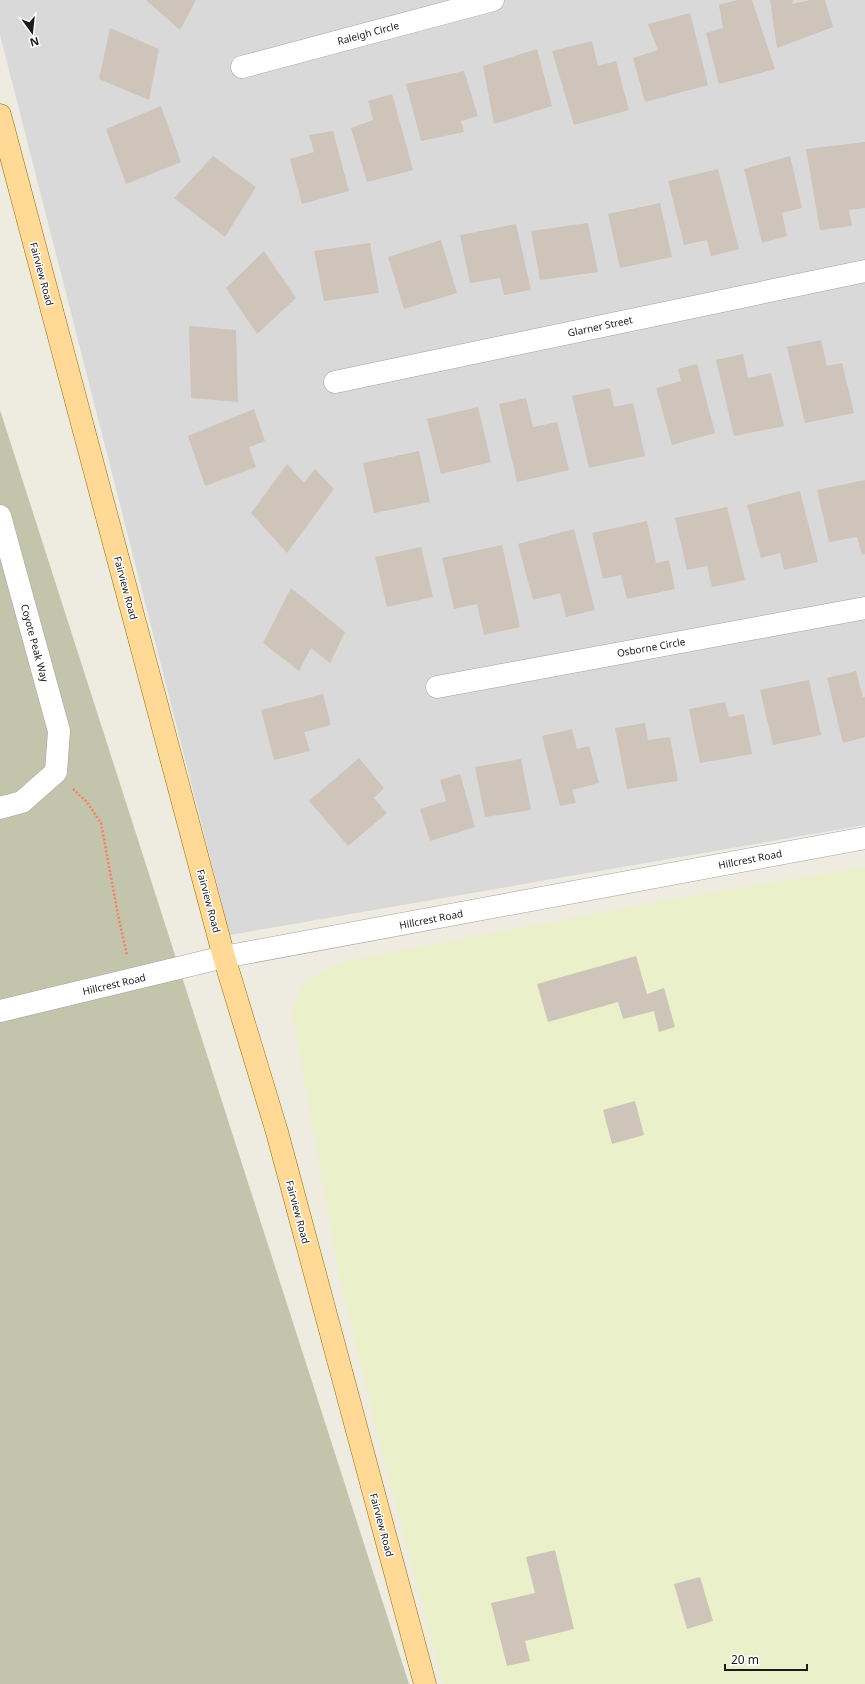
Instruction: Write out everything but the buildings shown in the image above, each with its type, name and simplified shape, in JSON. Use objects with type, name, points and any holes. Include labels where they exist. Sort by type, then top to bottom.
[{"type":"main road","name":"Fairview Road","points":[[0,116],[224,957],[277,1132],[425,1684]]},
{"type":"street","name":"Raleigh Circle","points":[[242,66],[493,0]]},
{"type":"street","name":"Glarner Street","points":[[335,382],[865,271]]},
{"type":"street","name":"Coyote Peak Way","points":[[0,516],[59,731],[56,772]]},
{"type":"street","name":"Osborne Circle","points":[[437,687],[865,608]]},
{"type":"street","points":[[0,808],[22,802],[56,772]]},
{"type":"street","name":"Hillcrest Road","points":[[0,1011],[224,957],[865,838]]},
{"type":"path","points":[[56,772],[86,801],[101,823],[118,915],[132,979]]},
{"type":"shaded area","points":[[0,0],[865,0],[865,825],[230,935],[0,35]]},
{"type":"shaded area","points":[[0,410],[409,1684],[0,1684]]},
{"type":"shaded area","points":[[865,867],[865,1684],[443,1684],[385,1464],[339,1275],[292,1010],[306,979],[343,962],[672,899]]}]
